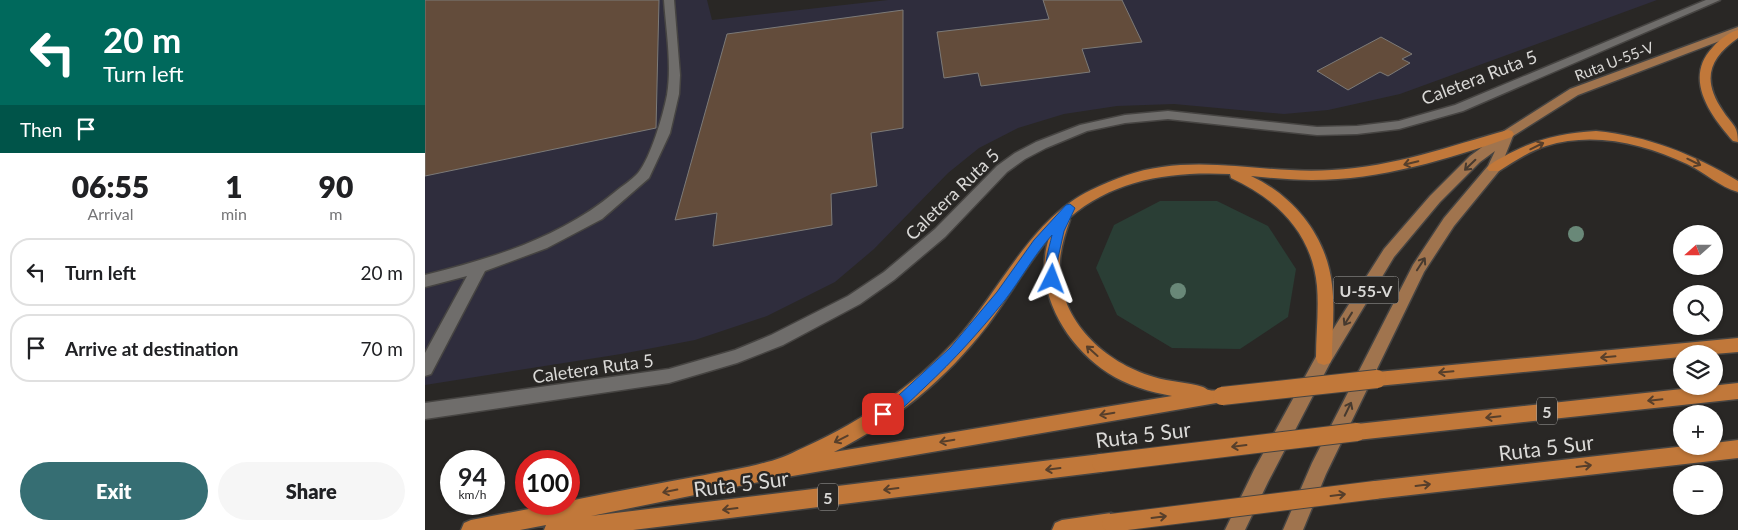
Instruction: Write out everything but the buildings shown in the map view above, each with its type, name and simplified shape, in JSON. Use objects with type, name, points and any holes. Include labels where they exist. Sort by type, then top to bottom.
[{"type":"highway","points":[[1738,32],[1725,41],[1715,52],[1704,72],[1711,100],[1720,116],[1738,138]]},
{"type":"highway","points":[[769,471],[810,455],[848,436],[883,414],[915,389],[980,324],[1038,243],[1070,208],[1107,188],[1149,174],[1173,170],[1210,169],[1281,175],[1365,173],[1456,152],[1508,134]]},
{"type":"highway","points":[[1494,168],[1543,142],[1573,136],[1600,136],[1630,140],[1662,149],[1691,160],[1738,187]]},
{"type":"highway","points":[[1210,169],[1233,174],[1265,189],[1279,198],[1305,227],[1314,242],[1323,275],[1324,358]]},
{"type":"highway","points":[[1070,208],[1058,231],[1053,258],[1052,279],[1058,300],[1070,326],[1091,350],[1115,368],[1152,384],[1222,396]]},
{"type":"highway","points":[[1714,345],[1738,336]]},
{"type":"highway","points":[[1723,346],[1738,345]]},
{"type":"highway","points":[[471,530],[769,471],[1155,406],[1222,396],[1377,379],[1673,350]]},
{"type":"highway","name":"Ruta 5 Sur","points":[[554,530],[1357,432],[1738,390]]},
{"type":"highway","name":"Ruta 5 Sur","points":[[1062,530],[1375,490],[1738,449]]},
{"type":"main road","name":"Ruta U-55-V","points":[[1508,134],[1574,92],[1738,32]]},
{"type":"main road","name":"U-55-V","points":[[1293,530],[1319,469],[1418,269],[1449,222],[1494,168],[1508,134]]},
{"type":"main road","name":"U-55-V","points":[[1235,530],[1261,476],[1324,358],[1389,253],[1435,198],[1475,160],[1508,134]]},
{"type":"street","points":[[425,281],[480,267],[542,244],[597,215],[645,175],[664,133],[673,94],[674,75],[669,0]]},
{"type":"street","name":"Caletera Ruta 5","points":[[425,411],[669,376],[737,356],[777,340],[830,314],[889,276],[940,233],[1002,169],[1020,156],[1055,139],[1084,128],[1125,119],[1168,115],[1317,130],[1357,130],[1399,124],[1459,108],[1715,0]]},
{"type":"street","points":[[425,370],[480,267]]},
{"type":"shaded area","points":[[425,0],[707,0],[712,20],[888,0],[1657,0],[1400,94],[1328,110],[1284,114],[1174,104],[1117,106],[1064,114],[1018,128],[979,148],[948,173],[874,249],[835,282],[767,316],[695,340],[621,354],[425,385]]},
{"type":"green space","points":[[1160,201],[1217,201],[1268,226],[1296,269],[1288,317],[1240,349],[1172,348],[1117,315],[1096,268],[1114,225]]},
{"type":"route","points":[[883,414],[921,383],[980,324],[1038,243],[1070,208],[1058,231],[1053,258],[1052,279]]}]
